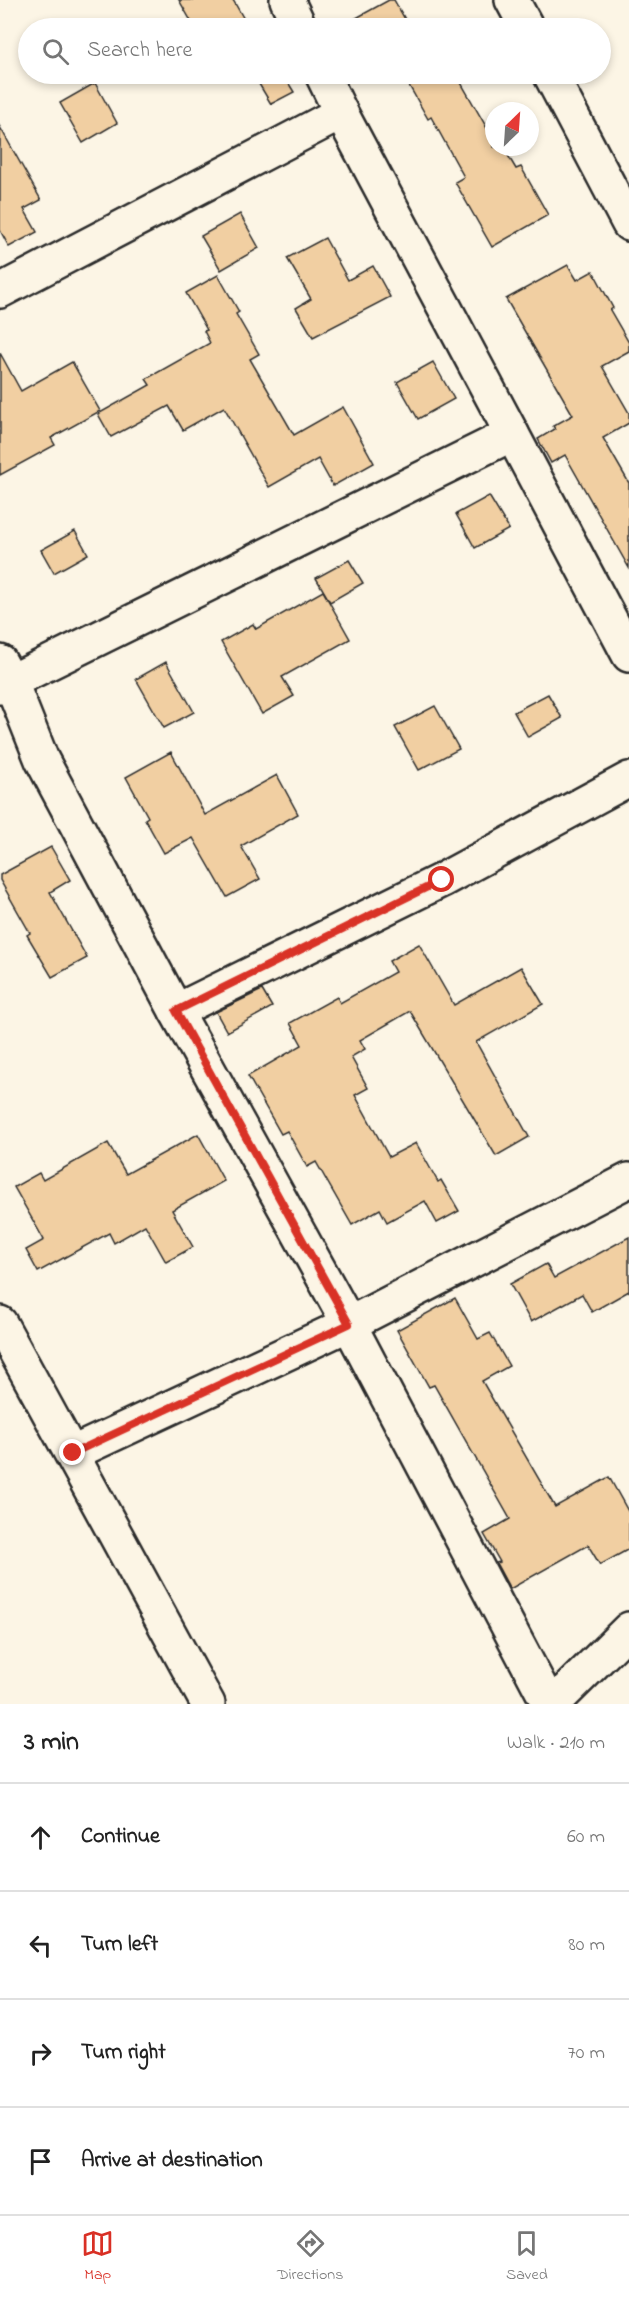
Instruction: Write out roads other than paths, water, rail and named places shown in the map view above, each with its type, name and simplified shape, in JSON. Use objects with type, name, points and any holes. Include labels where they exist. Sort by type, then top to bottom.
[{"type":"street","points":[[287,0],[295,18]]},
{"type":"street","points":[[512,0],[522,18]]},
{"type":"street","points":[[327,84],[512,434],[620,613],[629,655]]},
{"type":"street","points":[[555,84],[629,224]]},
{"type":"street","points":[[0,291],[341,113]]},
{"type":"street","points":[[512,434],[3,676],[42,760],[176,1011],[349,1324],[551,1704],[629,1629]]},
{"type":"street","points":[[176,1011],[442,880],[629,779]]},
{"type":"street","points":[[73,1453],[349,1324],[629,1180]]},
{"type":"street","points":[[0,1323],[208,1704]]}]
